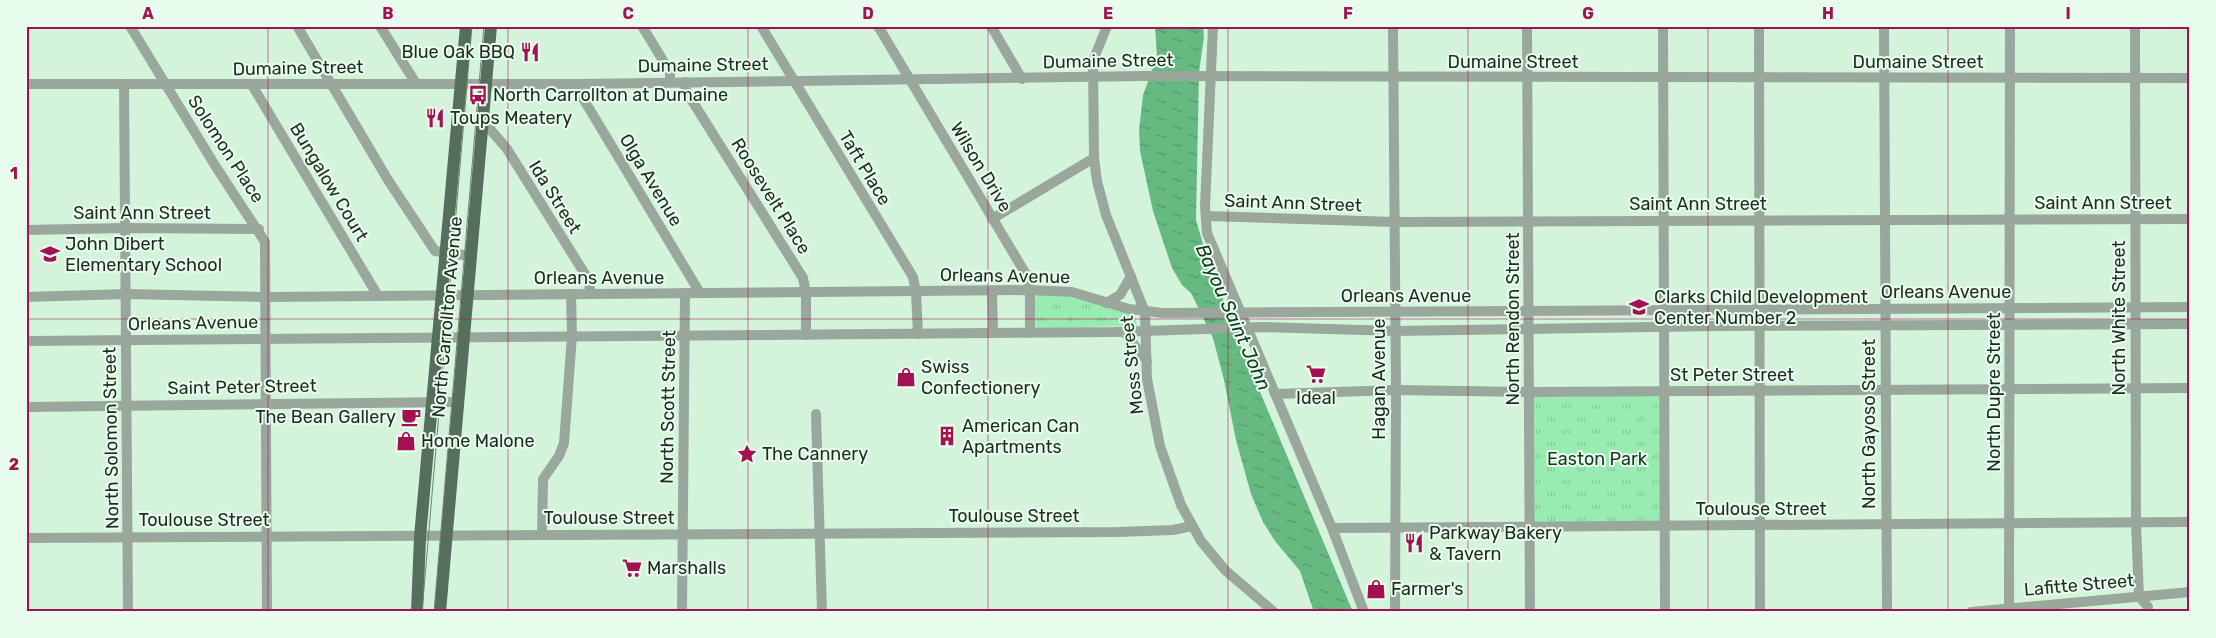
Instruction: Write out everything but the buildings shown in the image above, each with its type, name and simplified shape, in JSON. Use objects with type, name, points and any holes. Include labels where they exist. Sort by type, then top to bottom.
[{"type":"main road","name":"North Carrollton Avenue","points":[[417,612],[420,537],[466,26]]},
{"type":"main road","name":"North Carrollton Avenue","points":[[440,612],[491,26]]},
{"type":"street","name":"Solomon Place","points":[[130,26],[216,167],[265,242],[267,612]]},
{"type":"street","points":[[296,26],[388,180],[435,251],[470,256]]},
{"type":"street","points":[[380,26],[415,82]]},
{"type":"street","points":[[642,26],[670,72],[670,82]]},
{"type":"street","name":"Taft Place","points":[[761,26],[913,277],[916,292],[918,334]]},
{"type":"street","name":"Wilson Drive","points":[[878,26],[1027,276],[1030,290],[1030,333]]},
{"type":"street","points":[[991,26],[1022,79]]},
{"type":"street","name":"Moss Street","points":[[1108,26],[1095,53],[1092,78],[1094,158],[1097,181],[1106,215],[1145,312],[1152,412],[1160,446],[1170,479],[1200,541],[1225,570],[1274,612]]},
{"type":"street","points":[[1213,26],[1205,76],[1206,216],[1210,241],[1237,312],[1248,328],[1332,528],[1364,612]]},
{"type":"street","name":"Hagan Avenue","points":[[1393,26],[1396,390],[1395,612]]},
{"type":"street","name":"North Rendon Street","points":[[1527,26],[1530,612]]},
{"type":"street","points":[[1663,26],[1665,612]]},
{"type":"street","points":[[1759,26],[1760,612]]},
{"type":"street","name":"North Gayoso Street","points":[[1884,26],[1884,325],[1887,612]]},
{"type":"street","name":"North Dupre Street","points":[[2009,608],[2011,524],[2010,26]]},
{"type":"street","name":"North White Street","points":[[2135,26],[2136,524],[2139,596]]},
{"type":"street","name":"Dumaine Street","points":[[26,84],[252,85],[415,82],[578,84],[1145,76],[1393,78],[2190,78]]},
{"type":"street","name":"Roosevelt Place","points":[[685,82],[686,91],[803,278],[806,293],[806,334]]},
{"type":"street","name":"North Solomon Street","points":[[124,84],[128,612]]},
{"type":"street","name":"Olga Avenue","points":[[578,84],[578,90],[700,293]]},
{"type":"street","name":"Bungalow Court","points":[[252,85],[378,296]]},
{"type":"street","name":"Ida Street","points":[[483,121],[507,149],[588,279],[591,294]]},
{"type":"street","points":[[992,219],[1094,158]]},
{"type":"street","name":"Saint Ann Street","points":[[1206,216],[1394,222],[2190,219]]},
{"type":"street","name":"Saint Ann Street","points":[[26,230],[125,228],[258,229]]},
{"type":"street","points":[[1106,302],[1116,298],[1125,290],[1131,276]]},
{"type":"street","points":[[992,290],[992,333]]},
{"type":"street","name":"Orleans Avenue","points":[[26,297],[126,294],[266,297],[1030,290],[1072,292],[1145,312],[1395,313],[2190,306]]},
{"type":"street","name":"North Scott Street","points":[[682,612],[685,293]]},
{"type":"street","points":[[542,535],[543,480],[560,456],[564,443],[572,336],[571,294]]},
{"type":"street","name":"Orleans Avenue","points":[[26,341],[1124,332],[1237,328],[1395,331],[1664,326],[2190,324]]},
{"type":"street","points":[[1124,332],[1147,361]]},
{"type":"street","name":"St Peter Street","points":[[1275,394],[1396,390],[1665,392],[2190,388]]},
{"type":"street","name":"Saint Peter Street","points":[[26,407],[457,402]]},
{"type":"street","points":[[816,414],[822,612]]},
{"type":"street","name":"Toulouse Street","points":[[1332,528],[2136,524],[2190,522]]},
{"type":"street","name":"Toulouse Street","points":[[26,538],[1127,532],[1173,530],[1192,526]]},
{"type":"street","name":"Lafitte Street","points":[[1971,612],[2190,592]]},
{"type":"street","points":[[2139,596],[2148,607]]},
{"type":"green space","points":[[1038,295],[1074,297],[1135,315],[1137,326],[1038,328],[1035,325],[1035,298]]},
{"type":"green space","name":"Easton Park","points":[[1530,392],[1665,392],[1665,526],[1530,526]]},
{"type":"water","points":[[1155,26],[1203,26],[1204,37],[1199,72],[1196,220],[1212,274],[1234,324],[1236,335],[1353,612],[1314,612],[1300,571],[1275,541],[1263,522],[1251,494],[1236,440],[1213,338],[1191,293],[1182,285],[1172,268],[1153,211],[1140,151],[1139,130],[1143,95],[1157,57]]},
{"type":"tram line","points":[[422,612],[472,26]]},
{"type":"tram line","points":[[434,612],[484,26]]},
{"type":"place","name":"Blue Oak BBQ","points":[[530,52]]},
{"type":"place","name":"North Carrollton at Dumaine","points":[[478,95]]},
{"type":"place","name":"Toups Meatery","points":[[435,118]]},
{"type":"place","name":"John Dibert Elementary School","points":[[50,254]]},
{"type":"place","name":"Clarks Child Development Center Number 2","points":[[1639,307]]},
{"type":"place","name":"Ideal","points":[[1316,374]]},
{"type":"place","name":"Swiss Confectionery","points":[[906,377]]},
{"type":"place","name":"The Bean Gallery","points":[[411,417]]},
{"type":"place","name":"American Can Apartments","points":[[947,436]]},
{"type":"place","name":"Home Malone","points":[[406,441]]},
{"type":"place","name":"The Cannery","points":[[747,454]]},
{"type":"place","name":"Parkway Bakery & Tavern","points":[[1414,543]]},
{"type":"place","name":"Marshalls","points":[[632,568]]},
{"type":"place","name":"Farmer's","points":[[1376,589]]},
{"type":"water label","name":"Bayou Saint John","points":[[1234,317]]}]
